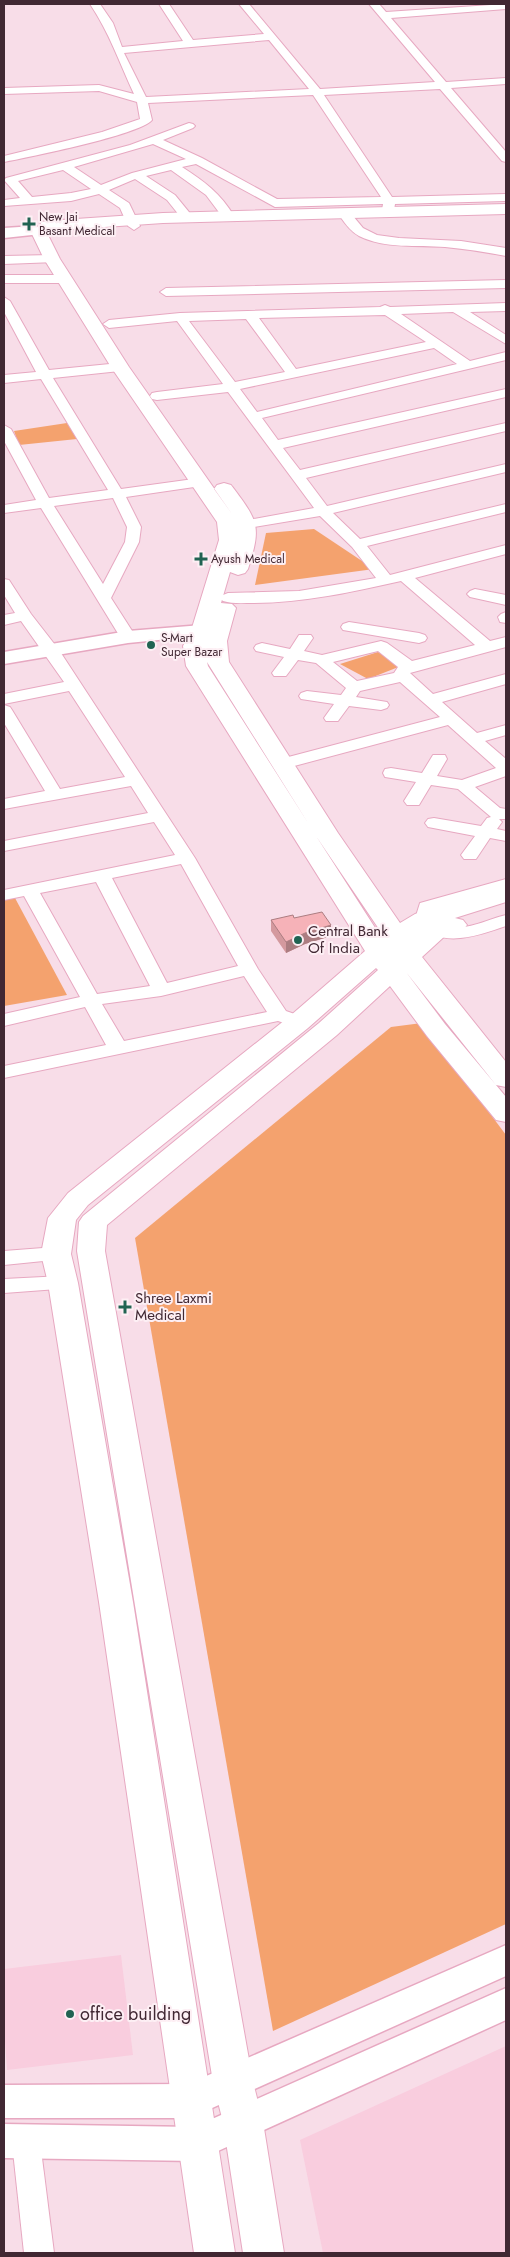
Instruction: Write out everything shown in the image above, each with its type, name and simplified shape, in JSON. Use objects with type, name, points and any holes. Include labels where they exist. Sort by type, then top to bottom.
[{"type":"main road","points":[[133,223],[347,217],[388,207],[506,209]]},
{"type":"main road","points":[[41,230],[228,216],[506,216]]},
{"type":"main road","points":[[41,230],[52,259],[120,367],[227,522],[228,540],[202,631],[194,646],[197,666],[394,955],[506,1114]]},
{"type":"main road","points":[[41,230],[56,244],[157,396],[248,524],[247,541],[216,640],[218,662],[283,764],[380,909],[394,955],[506,1079]]},
{"type":"main road","points":[[264,2253],[243,2122],[233,2082],[90,1251],[93,1222],[328,1029],[394,955],[430,924],[506,894]]},
{"type":"main road","points":[[430,924],[506,911]]},
{"type":"main road","points":[[214,2253],[196,2144],[116,1602],[60,1268],[62,1218],[78,1198],[289,1018],[394,955]]},
{"type":"street","points":[[83,4],[98,24],[128,98],[133,120],[138,125]]},
{"type":"street","points":[[4,159],[78,142],[138,125],[146,120],[141,98],[118,50],[108,23],[95,4]]},
{"type":"street","points":[[164,4],[190,44]]},
{"type":"street","points":[[244,4],[315,90],[388,207]]},
{"type":"street","points":[[374,4],[506,159]]},
{"type":"street","points":[[384,15],[506,6]]},
{"type":"street","points":[[118,50],[270,37]]},
{"type":"street","points":[[4,91],[99,88],[114,89],[128,98],[141,98],[506,80]]},
{"type":"street","points":[[30,202],[10,180],[134,147],[189,126]]},
{"type":"street","points":[[154,140],[198,160],[276,203],[388,207],[506,198]]},
{"type":"street","points":[[134,147],[143,166],[159,188],[181,208],[187,218]]},
{"type":"street","points":[[4,204],[71,198],[99,190],[143,166],[172,166],[198,160]]},
{"type":"street","points":[[65,166],[124,206],[133,223]]},
{"type":"street","points":[[172,166],[218,198],[228,216]]},
{"type":"street","points":[[347,217],[363,234],[383,239],[471,245],[506,252]]},
{"type":"street","points":[[4,228],[41,230]]},
{"type":"street","points":[[4,233],[41,230]]},
{"type":"street","points":[[4,260],[52,259]]},
{"type":"street","points":[[4,280],[65,279]]},
{"type":"street","points":[[166,292],[506,284]]},
{"type":"street","points":[[377,287],[385,311],[468,365]]},
{"type":"street","points":[[4,301],[45,375],[117,493],[134,527],[132,542],[103,599]]},
{"type":"street","points":[[109,324],[180,317],[506,307]]},
{"type":"street","points":[[456,309],[506,340]]},
{"type":"street","points":[[250,315],[293,374]]},
{"type":"street","points":[[180,317],[255,416],[323,511],[357,544],[386,580]]},
{"type":"street","points":[[491,330],[506,327]]},
{"type":"street","points":[[157,396],[232,387],[436,344]]},
{"type":"street","points":[[255,416],[506,356]]},
{"type":"street","points":[[4,380],[120,367]]},
{"type":"street","points":[[276,445],[506,393]]},
{"type":"street","points":[[298,475],[506,427]]},
{"type":"street","points":[[4,429],[44,502],[128,637]]},
{"type":"street","points":[[248,524],[323,511],[506,468]]},
{"type":"street","points":[[4,509],[44,502],[201,482]]},
{"type":"street","points":[[357,544],[506,508]]},
{"type":"street","points":[[228,598],[260,600],[324,593],[404,576],[506,549]]},
{"type":"street","points":[[404,576],[487,647]]},
{"type":"street","points":[[4,583],[25,616],[51,650],[186,858],[248,969],[289,1018]]},
{"type":"street","points":[[475,594],[506,600]]},
{"type":"street","points":[[4,620],[25,616]]},
{"type":"street","points":[[384,639],[395,617]]},
{"type":"street","points":[[349,627],[384,639],[406,672],[430,700],[506,768],[462,785]]},
{"type":"street","points":[[4,658],[128,637],[202,631]]},
{"type":"street","points":[[280,673],[305,638]]},
{"type":"street","points":[[262,648],[325,660],[384,639],[419,638]]},
{"type":"street","points":[[332,718],[354,687],[506,642]]},
{"type":"street","points":[[325,660],[324,663],[354,687]]},
{"type":"street","points":[[430,700],[506,679]]},
{"type":"street","points":[[4,699],[74,685]]},
{"type":"street","points":[[307,696],[381,705]]},
{"type":"street","points":[[4,710],[55,794]]},
{"type":"street","points":[[283,764],[452,719]]},
{"type":"street","points":[[474,739],[506,730]]},
{"type":"street","points":[[413,801],[439,759]]},
{"type":"street","points":[[391,773],[462,785],[503,814],[486,832],[470,856]]},
{"type":"street","points":[[4,804],[134,780]]},
{"type":"street","points":[[4,846],[157,816]]},
{"type":"street","points":[[434,823],[506,836]]},
{"type":"street","points":[[4,895],[102,877],[186,858]]},
{"type":"street","points":[[102,877],[161,990]]},
{"type":"street","points":[[506,884],[426,907],[430,924],[454,935],[506,920]]},
{"type":"street","points":[[29,890],[117,1047]]},
{"type":"street","points":[[4,1020],[92,1000],[161,990],[248,969]]},
{"type":"street","points":[[4,1072],[117,1047],[289,1018]]},
{"type":"street","points":[[4,1258],[60,1268]]},
{"type":"street","points":[[4,1286],[60,1268]]},
{"type":"street","points":[[4,2102],[190,2101],[506,1960]]},
{"type":"street","points":[[39,2253],[15,2141],[196,2144],[506,2003]]},
{"type":"shaded area","points":[[67,423],[77,439],[19,445],[14,431]]},
{"type":"shaded area","points":[[314,529],[374,569],[255,585],[266,533]]},
{"type":"shaded area","points":[[378,652],[401,666],[368,679],[340,664]]},
{"type":"shaded area","points":[[15,898],[67,995],[4,1006],[4,900]]},
{"type":"shaded area","points":[[422,1023],[506,1135],[506,1924],[273,2031],[135,1238],[391,1027]]},
{"type":"shaded area","points":[[121,1955],[133,2055],[7,2070],[4,2027],[4,1969]]},
{"type":"shaded area","points":[[506,2046],[506,2253],[323,2253],[300,2140]]},
{"type":"building","points":[[322,912],[331,925],[305,933],[286,942],[271,920],[293,915],[294,918]]},
{"type":"place","name":"New Jai Basant Medical","points":[[29,224]]},
{"type":"place","name":"Ayush Medical","points":[[201,559]]},
{"type":"place","name":"S-Mart Super Bazar","points":[[151,645]]},
{"type":"place","name":"Central Bank Of India","points":[[298,940]]},
{"type":"place","name":"Shree Laxmi Medical","points":[[125,1307]]},
{"type":"place","name":"office building","points":[[70,2014]]}]
